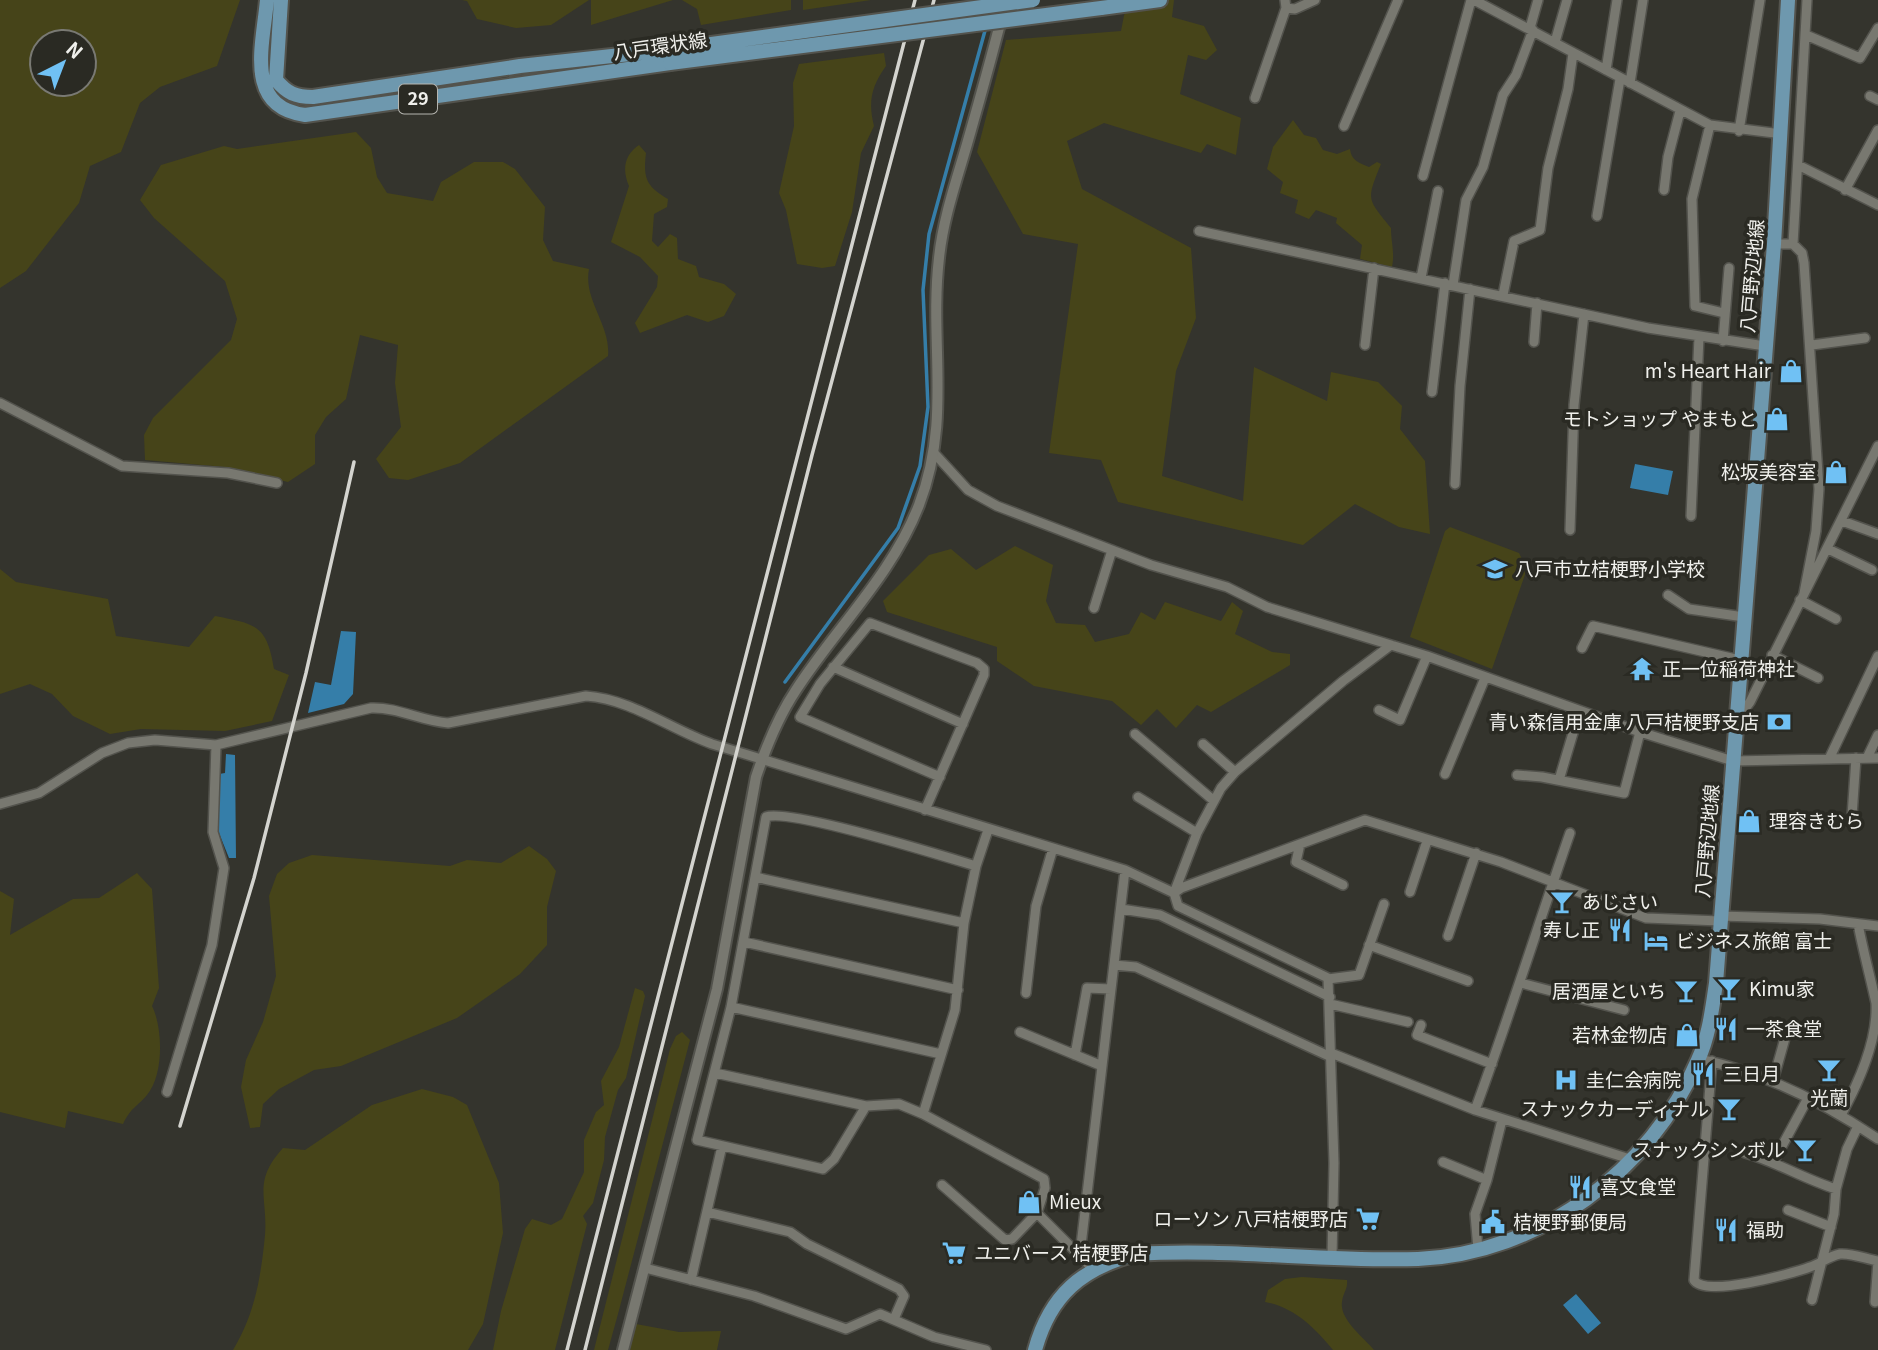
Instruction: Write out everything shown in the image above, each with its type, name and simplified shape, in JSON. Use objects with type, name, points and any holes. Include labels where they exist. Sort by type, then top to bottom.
[{"type":"main road","name":"八戸環状線","points":[[267,0],[263,84],[271,99],[285,112],[305,115],[1033,0]]},
{"type":"main road","name":"八戸環状線","points":[[281,0],[276,80],[285,91],[298,97],[520,66],[669,57],[1160,0]]},
{"type":"main road","name":"八戸野辺地線","points":[[1035,1350],[1049,1313],[1060,1297],[1092,1268],[1136,1254],[1164,1252],[1419,1259],[1478,1249],[1562,1216],[1611,1181],[1633,1160],[1665,1122],[1705,1060],[1716,983],[1774,244],[1782,134],[1787,0]]},
{"type":"street","points":[[623,1350],[718,989],[756,777],[762,759],[796,690],[888,564],[907,531],[919,505],[934,453],[939,418],[936,286],[939,256],[946,216],[1007,0]]},
{"type":"street","points":[[1255,98],[1285,3],[1295,9],[1315,0]]},
{"type":"street","points":[[1344,126],[1398,0]]},
{"type":"street","points":[[1423,176],[1473,0],[1710,125],[1740,131],[1782,134]]},
{"type":"street","points":[[1432,392],[1466,200],[1483,167],[1503,95],[1516,75],[1532,29],[1538,0]]},
{"type":"street","points":[[1555,42],[1567,0]]},
{"type":"street","points":[[1605,70],[1618,0]]},
{"type":"street","points":[[1630,83],[1643,0]]},
{"type":"street","points":[[1740,131],[1760,0]]},
{"type":"street","points":[[1793,244],[1807,0]]},
{"type":"street","points":[[1806,35],[1860,58],[1878,28]]},
{"type":"street","points":[[1503,295],[1514,242],[1535,234],[1541,225],[1548,168],[1568,89],[1573,53]]},
{"type":"street","points":[[1597,216],[1620,79]]},
{"type":"street","points":[[1664,191],[1668,158],[1680,111]]},
{"type":"street","points":[[1710,125],[1692,199],[1696,264],[1693,296],[1695,306],[1724,313]]},
{"type":"street","points":[[1845,190],[1878,130]]},
{"type":"street","points":[[1798,165],[1878,205]]},
{"type":"street","points":[[1421,278],[1438,191]]},
{"type":"street","points":[[1199,231],[1699,337],[1765,346]]},
{"type":"street","points":[[1774,244],[1793,244],[1802,253],[1812,345],[1819,489],[1816,531],[1802,596]]},
{"type":"street","points":[[1365,345],[1374,268]]},
{"type":"street","points":[[1723,341],[1729,268]]},
{"type":"street","points":[[1455,484],[1460,386],[1470,289]]},
{"type":"street","points":[[1534,342],[1537,303]]},
{"type":"street","points":[[1570,530],[1574,405],[1584,313]]},
{"type":"street","points":[[1690,516],[1699,337]]},
{"type":"street","points":[[1812,345],[1865,338]]},
{"type":"street","points":[[0,403],[122,466],[228,473],[277,483]]},
{"type":"street","points":[[1736,720],[1750,702],[1878,446]]},
{"type":"street","points":[[934,453],[968,490],[997,506],[1151,565],[1227,587],[1278,610],[1427,656],[1580,713],[1733,761],[1878,758]]},
{"type":"street","points":[[1842,521],[1878,534]]},
{"type":"street","points":[[1828,549],[1872,570]]},
{"type":"street","points":[[1094,608],[1112,550]]},
{"type":"street","points":[[1668,595],[1689,608],[1744,617]]},
{"type":"street","points":[[1802,596],[1836,619]]},
{"type":"street","points":[[925,810],[940,777],[962,724],[985,675],[984,669],[977,663],[870,624],[833,667],[800,717],[940,777]]},
{"type":"street","points":[[1581,648],[1593,626],[1741,660]]},
{"type":"street","points":[[1384,904],[1359,975],[1328,979],[1178,906],[1174,893],[1213,800],[1235,772],[1343,681],[1391,645]]},
{"type":"street","points":[[1772,655],[1818,678]]},
{"type":"street","points":[[1380,710],[1400,719],[1427,656]]},
{"type":"street","points":[[1829,759],[1878,656]]},
{"type":"street","points":[[833,667],[962,724]]},
{"type":"street","points":[[1445,774],[1486,678]]},
{"type":"street","points":[[0,804],[39,793],[102,752],[128,743],[155,740],[216,745],[371,708],[387,708],[429,722],[448,723],[586,696],[606,697],[684,734],[988,830],[1125,870],[1174,893]]},
{"type":"street","points":[[1559,780],[1580,713]]},
{"type":"street","points":[[1517,775],[1624,793],[1640,732]]},
{"type":"street","points":[[1135,734],[1213,800]]},
{"type":"street","points":[[1867,758],[1878,735]]},
{"type":"street","points":[[1203,744],[1235,772]]},
{"type":"street","points":[[167,1092],[212,945],[224,868],[214,832],[216,745]]},
{"type":"street","points":[[1852,816],[1856,758]]},
{"type":"street","points":[[1138,797],[1197,833]]},
{"type":"street","points":[[866,1106],[834,1159],[824,1169],[697,1140],[731,1007],[766,817],[774,814],[976,866]]},
{"type":"street","points":[[1174,893],[1181,888],[1366,820],[1427,841],[1476,853],[1646,918],[1820,919],[1878,926]]},
{"type":"street","points":[[923,1114],[956,1010],[964,923],[976,866],[988,830]]},
{"type":"street","points":[[1475,1110],[1521,983],[1535,930],[1570,833]]},
{"type":"street","points":[[1410,892],[1427,841]]},
{"type":"street","points":[[1300,844],[1296,862],[1343,885]]},
{"type":"street","points":[[1026,993],[1036,906],[1053,849]]},
{"type":"street","points":[[1448,936],[1476,853]]},
{"type":"street","points":[[1080,1254],[1125,870]]},
{"type":"street","points":[[755,877],[964,923]]},
{"type":"street","points":[[1121,909],[1160,915],[1330,1001],[1408,1022]]},
{"type":"street","points":[[1841,1115],[1874,1047],[1876,1004],[1858,924]]},
{"type":"street","points":[[744,942],[958,990]]},
{"type":"street","points":[[1369,945],[1468,981]]},
{"type":"street","points":[[1114,965],[1136,967],[1331,1055],[1475,1110],[1633,1160]]},
{"type":"street","points":[[1328,979],[1332,1257]]},
{"type":"street","points":[[1521,983],[1624,1010]]},
{"type":"street","points":[[1075,1055],[1087,988],[1111,989]]},
{"type":"street","points":[[731,1007],[941,1054]]},
{"type":"street","points":[[1420,1025],[1417,1035],[1492,1063]]},
{"type":"street","points":[[1773,1081],[1787,1031]]},
{"type":"street","points":[[1020,1032],[1101,1066]]},
{"type":"street","points":[[1875,1302],[1878,1261],[1839,1254],[1782,1275],[1737,1284],[1704,1289],[1694,1280],[1705,1060],[1735,1066],[1773,1081],[1841,1115],[1878,1139]]},
{"type":"street","points":[[715,1073],[866,1106],[899,1104],[923,1114],[1044,1179],[1045,1188],[1037,1213],[1012,1239],[1005,1240],[942,1185]]},
{"type":"street","points":[[1774,1161],[1808,1098]]},
{"type":"street","points":[[1478,1249],[1475,1214],[1487,1180],[1502,1120]]},
{"type":"street","points":[[1812,1300],[1831,1227],[1836,1189],[1847,1149],[1858,1126]]},
{"type":"street","points":[[691,1280],[722,1146]]},
{"type":"street","points":[[1745,1153],[1774,1161],[1803,1178],[1836,1189]]},
{"type":"street","points":[[1443,1162],[1487,1180]]},
{"type":"street","points":[[1788,1210],[1831,1227]]},
{"type":"street","points":[[707,1212],[790,1232],[807,1244],[898,1289],[904,1296],[894,1320]]},
{"type":"street","points":[[1037,1213],[1092,1268]]},
{"type":"street","points":[[645,1268],[773,1302],[846,1329],[880,1314],[934,1337],[986,1350]]},
{"type":"shaded area","points":[[0,0],[240,0],[217,66],[160,87],[140,103],[121,152],[90,166],[79,203],[26,271],[0,288]]},
{"type":"shaded area","points":[[462,0],[589,0],[551,25],[516,28],[477,19],[467,1]]},
{"type":"shaded area","points":[[591,0],[673,0],[591,25]]},
{"type":"shaded area","points":[[682,0],[791,0],[791,10],[701,25],[697,9]]},
{"type":"shaded area","points":[[803,0],[871,0],[803,10]]},
{"type":"shaded area","points":[[1127,0],[1174,0],[1172,17],[1204,26],[1217,50],[1206,60],[1188,55],[1180,94],[1241,118],[1236,155],[1207,144],[1201,153],[1104,123],[1067,141],[1082,189],[1191,248],[1196,318],[1176,371],[1162,476],[1243,501],[1254,367],[1327,401],[1331,372],[1378,382],[1402,406],[1400,429],[1425,461],[1430,534],[1399,527],[1355,504],[1303,545],[1118,502],[1101,460],[1049,453],[1078,244],[1023,234],[977,152],[1006,40],[1121,31]]},
{"type":"shaded area","points":[[884,53],[886,66],[872,95],[874,126],[861,153],[852,212],[835,266],[822,268],[797,264],[786,210],[779,193],[794,126],[793,83],[799,64]]},
{"type":"shaded area","points":[[1293,120],[1304,135],[1316,138],[1323,150],[1337,154],[1350,149],[1354,158],[1362,164],[1369,167],[1377,162],[1381,164],[1371,199],[1391,228],[1392,267],[1360,259],[1362,245],[1336,223],[1337,218],[1316,210],[1309,219],[1295,213],[1298,200],[1280,193],[1283,182],[1267,169],[1273,147]]},
{"type":"shaded area","points":[[356,132],[371,148],[377,177],[387,193],[433,201],[441,182],[474,162],[503,162],[515,169],[545,207],[543,240],[553,261],[589,269],[590,291],[605,334],[608,356],[460,463],[408,480],[389,478],[376,459],[401,427],[395,383],[398,345],[360,335],[346,399],[326,417],[315,435],[315,464],[288,482],[225,467],[145,460],[144,435],[153,418],[231,340],[237,319],[225,281],[154,218],[140,200],[161,165],[224,146],[237,149]]},
{"type":"shaded area","points":[[639,145],[646,153],[645,169],[648,180],[655,190],[668,199],[667,207],[654,214],[652,241],[658,247],[670,234],[677,238],[678,259],[696,266],[699,277],[724,284],[736,294],[724,316],[708,322],[687,315],[640,333],[635,323],[657,287],[658,276],[640,257],[611,242],[629,186],[626,174],[627,158]]},
{"type":"shaded area","points":[[1450,527],[1519,553],[1527,569],[1492,669],[1410,637],[1445,531]]},
{"type":"shaded area","points":[[1015,546],[1053,565],[1046,601],[1056,623],[1085,625],[1095,642],[1129,634],[1141,612],[1155,620],[1165,602],[1221,621],[1232,602],[1243,611],[1235,634],[1272,652],[1290,654],[1290,665],[1211,712],[1197,705],[1176,728],[1157,709],[1141,725],[1112,701],[1034,686],[997,661],[997,647],[887,612],[883,601],[929,555],[951,549],[976,570]]},
{"type":"shaded area","points":[[0,569],[16,582],[108,599],[116,636],[189,647],[215,616],[250,625],[263,635],[268,643],[274,669],[289,675],[272,721],[225,731],[141,729],[110,734],[73,716],[52,694],[30,684],[0,694]]},
{"type":"shaded area","points":[[529,846],[547,859],[556,871],[547,907],[547,945],[520,974],[457,1018],[341,1066],[314,1070],[279,1089],[263,1104],[260,1127],[250,1128],[241,1087],[246,1060],[263,1022],[276,976],[269,896],[277,874],[289,863],[312,855],[450,866],[467,860],[501,863]]},
{"type":"shaded area","points":[[137,873],[152,889],[159,988],[152,1006],[160,1039],[159,1064],[153,1086],[123,1124],[68,1111],[65,1128],[0,1112],[0,891],[14,899],[10,935],[73,899],[99,898]]},
{"type":"shaded area","points":[[635,988],[643,991],[645,996],[626,1078],[618,1090],[605,1137],[604,1160],[593,1203],[583,1216],[587,1224],[555,1350],[493,1350],[501,1311],[525,1229],[532,1219],[551,1225],[562,1219],[584,1172],[584,1140],[596,1112],[604,1105],[601,1081],[619,1047]]},
{"type":"shaded area","points":[[682,1032],[690,1040],[618,1314],[608,1350],[594,1350],[670,1049],[676,1036]]},
{"type":"shaded area","points":[[422,1089],[453,1097],[467,1105],[499,1183],[503,1233],[483,1324],[468,1350],[233,1350],[247,1323],[259,1280],[265,1235],[264,1180],[273,1160],[283,1148],[305,1150],[372,1105]]},
{"type":"shaded area","points":[[1302,1277],[1347,1280],[1342,1302],[1344,1315],[1374,1350],[1333,1350],[1295,1314],[1265,1302],[1268,1290],[1285,1279]]},
{"type":"shaded area","points":[[636,1324],[679,1332],[721,1331],[717,1350],[630,1350]]},
{"type":"water","points":[[1635,464],[1673,471],[1668,495],[1630,488]]},
{"type":"water","points":[[341,631],[356,632],[353,694],[344,704],[308,713],[315,682],[331,685]]},
{"type":"water","points":[[226,754],[235,755],[236,858],[229,858],[219,833],[219,774],[225,773]]},
{"type":"water","points":[[1576,1294],[1601,1323],[1588,1334],[1563,1305]]},
{"type":"waterway","points":[[785,682],[898,528],[920,466],[928,407],[923,290],[929,234],[986,27]]},
{"type":"railway","points":[[567,1350],[915,0]]},
{"type":"railway","points":[[585,1350],[812,455],[934,0]]},
{"type":"railway","points":[[180,1126],[254,878],[306,673],[354,462]]},
{"type":"place","name":"m's Heart Hair","points":[[1791,371]]},
{"type":"place","name":"モトショップ やまもと","points":[[1777,419]]},
{"type":"place","name":"松坂美容室","points":[[1836,472]]},
{"type":"place","name":"八戸市立桔梗野小学校","points":[[1495,569]]},
{"type":"place","name":"正一位稲荷神社","points":[[1642,669]]},
{"type":"place","name":"青い森信用金庫 八戸桔梗野支店","points":[[1779,722]]},
{"type":"place","name":"理容きむら","points":[[1749,821]]},
{"type":"place","name":"あじさい","points":[[1562,902]]},
{"type":"place","name":"寿し正","points":[[1620,930]]},
{"type":"place","name":"ビジネス旅館 富士","points":[[1656,941]]},
{"type":"place","name":"Kimu家","points":[[1729,989]]},
{"type":"place","name":"居酒屋といち","points":[[1686,991]]},
{"type":"place","name":"一茶食堂","points":[[1726,1029]]},
{"type":"place","name":"若林金物店","points":[[1687,1035]]},
{"type":"place","name":"光蘭","points":[[1829,1070]]},
{"type":"place","name":"三日月","points":[[1703,1074]]},
{"type":"place","name":"圭仁会病院","points":[[1566,1080]]},
{"type":"place","name":"スナックカーディナル","points":[[1729,1109]]},
{"type":"place","name":"スナックシンボル","points":[[1805,1150]]},
{"type":"place","name":"喜文食堂","points":[[1580,1187]]},
{"type":"place","name":"Mieux","points":[[1029,1202]]},
{"type":"place","name":"ローソン 八戸桔梗野店","points":[[1368,1219]]},
{"type":"place","name":"桔梗野郵便局","points":[[1493,1222]]},
{"type":"place","name":"福助","points":[[1726,1230]]},
{"type":"place","name":"ユニバース 桔梗野店","points":[[954,1253]]}]
